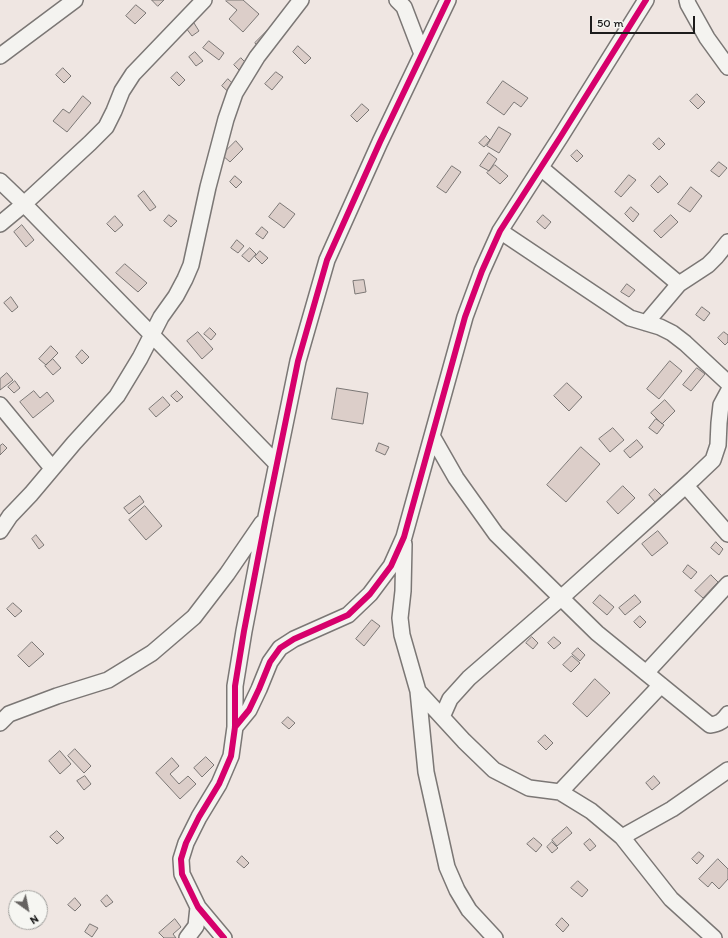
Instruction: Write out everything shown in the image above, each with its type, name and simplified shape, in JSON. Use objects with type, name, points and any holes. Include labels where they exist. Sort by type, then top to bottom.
[{"type":"street","points":[[0,56],[75,0]]},
{"type":"street","points":[[0,224],[24,204],[106,128],[122,91],[133,74],[204,0]]},
{"type":"street","points":[[0,531],[10,516],[117,396],[140,358],[161,317],[176,296],[191,265],[208,187],[226,119],[236,93],[257,57],[301,0]]},
{"type":"street","points":[[397,0],[404,7],[422,54]]},
{"type":"street","points":[[224,938],[198,907],[182,874],[181,859],[186,843],[199,817],[219,784],[231,756],[235,727],[235,686],[244,631],[298,361],[328,260],[380,142],[448,0]]},
{"type":"street","points":[[235,727],[249,710],[270,662],[280,648],[294,639],[348,615],[370,594],[391,566],[404,537],[464,317],[500,231],[646,0]]},
{"type":"street","points":[[687,0],[707,38],[728,67]]},
{"type":"street","points":[[541,168],[679,284]]},
{"type":"street","points":[[0,181],[277,464]]},
{"type":"street","points":[[500,231],[630,318],[660,327],[672,333],[728,383]]},
{"type":"street","points":[[646,323],[679,284],[708,265],[728,242]]},
{"type":"street","points":[[442,717],[450,699],[469,678],[561,598],[713,460],[718,445],[721,405],[728,392]]},
{"type":"street","points":[[0,405],[52,468]]},
{"type":"street","points":[[432,436],[456,478],[496,534],[597,633],[710,725],[718,724],[724,720],[728,714]]},
{"type":"street","points":[[686,486],[728,534]]},
{"type":"street","points":[[3,714],[108,680],[152,653],[194,617],[227,574],[266,517]]},
{"type":"street","points":[[404,537],[403,591],[400,618],[402,635],[418,691],[426,772],[447,867],[457,890],[469,910],[495,938]]},
{"type":"street","points":[[646,673],[728,584]]},
{"type":"street","points":[[560,792],[661,685]]},
{"type":"street","points":[[418,691],[464,742],[494,770],[529,788],[560,792],[591,811],[622,837],[671,899],[714,938]]},
{"type":"street","points":[[622,837],[672,808],[728,770]]},
{"type":"street","points":[[187,938],[196,926],[198,907]]},
{"type":"building","points":[[152,0],[164,0],[158,6]]},
{"type":"building","points":[[243,0],[259,14],[243,32],[229,19],[237,10],[226,1]]},
{"type":"building","points":[[136,5],[146,13],[135,24],[126,16]]},
{"type":"building","points":[[194,23],[199,31],[192,36],[186,28]]},
{"type":"building","points":[[268,30],[275,37],[261,50],[255,43]]},
{"type":"building","points":[[209,41],[224,53],[219,60],[203,48]]},
{"type":"building","points":[[298,46],[311,58],[305,64],[293,52]]},
{"type":"building","points":[[195,52],[203,61],[196,66],[189,57]]},
{"type":"building","points":[[241,58],[247,64],[240,71],[234,65]]},
{"type":"building","points":[[63,68],[71,76],[64,83],[56,75]]},
{"type":"building","points":[[177,72],[185,80],[179,86],[171,78]]},
{"type":"building","points":[[276,72],[283,77],[272,90],[265,84]]},
{"type":"building","points":[[228,79],[241,91],[235,98],[222,86]]},
{"type":"building","points":[[503,81],[528,98],[521,107],[514,102],[504,115],[487,103]]},
{"type":"building","points":[[697,94],[705,102],[698,109],[690,101]]},
{"type":"building","points":[[83,96],[91,103],[67,132],[53,121],[63,109],[69,113]]},
{"type":"building","points":[[362,104],[369,110],[357,122],[351,116]]},
{"type":"building","points":[[499,127],[511,134],[499,153],[487,146]]},
{"type":"building","points":[[486,136],[490,140],[484,147],[479,143]]},
{"type":"building","points":[[659,138],[665,144],[659,150],[653,144]]},
{"type":"building","points":[[236,141],[243,149],[230,162],[222,155]]},
{"type":"building","points":[[577,150],[583,156],[577,162],[571,156]]},
{"type":"building","points":[[489,153],[497,159],[489,171],[480,166]]},
{"type":"building","points":[[719,162],[727,168],[719,177],[711,171]]},
{"type":"building","points":[[495,165],[508,176],[500,184],[487,173]]},
{"type":"building","points":[[452,166],[461,172],[446,193],[437,187]]},
{"type":"building","points":[[629,175],[636,180],[621,197],[615,192]]},
{"type":"building","points":[[235,176],[242,182],[236,188],[230,182]]},
{"type":"building","points":[[660,176],[668,184],[658,193],[651,186]]},
{"type":"building","points":[[691,187],[702,196],[690,212],[678,204]]},
{"type":"building","points":[[144,191],[156,207],[150,211],[138,196]]},
{"type":"building","points":[[280,203],[295,214],[284,228],[269,217]]},
{"type":"building","points":[[631,207],[639,214],[633,222],[625,214]]},
{"type":"building","points":[[169,215],[177,221],[171,227],[164,221]]},
{"type":"building","points":[[543,215],[551,222],[545,229],[537,222]]},
{"type":"building","points":[[671,215],[678,222],[661,238],[654,231]]},
{"type":"building","points":[[115,216],[123,225],[115,232],[107,224]]},
{"type":"building","points":[[22,225],[34,240],[26,247],[14,232]]},
{"type":"building","points":[[262,227],[268,232],[263,239],[256,234]]},
{"type":"building","points":[[237,240],[244,246],[238,253],[231,248]]},
{"type":"building","points":[[250,248],[256,254],[249,262],[242,256]]},
{"type":"building","points":[[260,251],[268,258],[262,264],[255,257]]},
{"type":"building","points":[[125,264],[147,283],[138,292],[116,273]]},
{"type":"building","points":[[364,280],[366,292],[355,294],[353,281]]},
{"type":"building","points":[[627,284],[635,290],[629,297],[621,292]]},
{"type":"building","points":[[11,297],[18,307],[12,312],[4,303]]},
{"type":"building","points":[[702,307],[710,313],[704,321],[696,315]]},
{"type":"building","points":[[210,328],[216,334],[211,340],[204,334]]},
{"type":"building","points":[[198,332],[213,349],[202,359],[187,341]]},
{"type":"building","points":[[724,332],[728,335],[728,342],[725,345],[718,338]]},
{"type":"building","points":[[51,346],[58,353],[46,365],[39,359]]},
{"type":"building","points":[[82,350],[89,357],[82,364],[76,357]]},
{"type":"building","points":[[53,359],[61,368],[53,375],[45,366]]},
{"type":"building","points":[[670,361],[682,371],[659,399],[647,389]]},
{"type":"building","points":[[697,368],[705,374],[691,391],[683,385]]},
{"type":"building","points":[[7,373],[13,380],[0,390],[0,379]]},
{"type":"building","points":[[15,381],[20,388],[14,393],[8,387]]},
{"type":"building","points":[[567,383],[582,397],[569,411],[554,396]]},
{"type":"building","points":[[337,388],[368,393],[363,424],[332,419]]},
{"type":"building","points":[[34,391],[40,398],[47,392],[54,401],[33,418],[20,402]]},
{"type":"building","points":[[177,391],[183,397],[177,402],[171,396]]},
{"type":"building","points":[[163,397],[170,405],[156,417],[149,409]]},
{"type":"building","points":[[665,400],[675,411],[662,424],[651,413]]},
{"type":"building","points":[[656,419],[664,425],[657,434],[649,428]]},
{"type":"building","points":[[613,428],[624,440],[610,452],[599,439]]},
{"type":"building","points":[[637,440],[643,447],[630,458],[624,451]]},
{"type":"building","points":[[379,443],[389,447],[385,455],[376,451]]},
{"type":"building","points":[[3,444],[7,448],[0,455],[0,446]]},
{"type":"building","points":[[581,447],[600,464],[566,502],[547,485]]},
{"type":"building","points":[[623,486],[635,498],[618,514],[607,502]]},
{"type":"building","points":[[655,489],[662,496],[655,502],[649,495]]},
{"type":"building","points":[[140,496],[144,502],[129,514],[124,508]]},
{"type":"building","points":[[145,506],[162,526],[146,540],[129,520]]},
{"type":"building","points":[[658,531],[668,543],[652,556],[642,544]]},
{"type":"building","points":[[36,535],[44,545],[39,549],[32,539]]},
{"type":"building","points":[[716,542],[723,549],[719,555],[711,548]]},
{"type":"building","points":[[688,565],[697,572],[691,579],[683,572]]},
{"type":"building","points":[[711,575],[718,582],[703,598],[695,591]]},
{"type":"building","points":[[600,595],[614,607],[607,615],[593,603]]},
{"type":"building","points":[[635,595],[641,602],[625,615],[619,608]]},
{"type":"building","points":[[13,603],[22,611],[15,617],[7,609]]},
{"type":"building","points":[[640,616],[646,622],[640,628],[634,622]]},
{"type":"building","points":[[372,620],[380,626],[364,646],[356,639]]},
{"type":"building","points":[[532,637],[538,643],[533,649],[526,643]]},
{"type":"building","points":[[554,637],[561,643],[554,649],[548,643]]},
{"type":"building","points":[[32,642],[44,654],[29,667],[18,656]]},
{"type":"building","points":[[578,648],[585,655],[580,661],[572,654]]},
{"type":"building","points":[[572,656],[580,663],[571,672],[563,665]]},
{"type":"building","points":[[595,679],[610,693],[587,717],[573,704]]},
{"type":"building","points":[[288,717],[295,723],[289,729],[282,723]]},
{"type":"building","points":[[545,735],[553,743],[546,750],[538,742]]},
{"type":"building","points":[[75,749],[91,766],[84,773],[68,756]]},
{"type":"building","points":[[60,751],[71,764],[60,774],[49,761]]},
{"type":"building","points":[[206,757],[214,765],[202,777],[194,768]]},
{"type":"building","points":[[172,758],[179,766],[170,774],[179,784],[188,776],[196,784],[180,799],[156,773]]},
{"type":"building","points":[[85,776],[91,784],[84,790],[77,781]]},
{"type":"building","points":[[654,776],[660,783],[652,790],[646,783]]},
{"type":"building","points":[[567,827],[572,833],[557,846],[552,840]]},
{"type":"building","points":[[57,831],[64,838],[57,844],[50,837]]},
{"type":"building","points":[[534,838],[542,845],[536,852],[527,844]]},
{"type":"building","points":[[590,839],[596,846],[590,851],[584,844]]},
{"type":"building","points":[[552,842],[558,848],[552,853],[547,847]]},
{"type":"building","points":[[699,852],[704,856],[697,864],[692,859]]},
{"type":"building","points":[[242,856],[249,863],[244,868],[237,862]]},
{"type":"building","points":[[718,859],[728,869],[728,879],[719,889],[712,882],[708,887],[699,879]]},
{"type":"building","points":[[578,881],[588,890],[582,897],[571,888]]},
{"type":"building","points":[[107,895],[113,902],[106,907],[101,901]]},
{"type":"building","points":[[75,898],[81,905],[75,911],[68,905]]},
{"type":"building","points":[[562,918],[569,925],[563,932],[556,925]]},
{"type":"building","points":[[175,919],[181,927],[173,934],[176,938],[164,938],[159,933]]},
{"type":"building","points":[[90,924],[98,928],[92,937],[85,932]]},
{"type":"cycle path","points":[[224,938],[198,907],[182,874],[181,859],[186,843],[199,817],[219,784],[231,756],[235,727],[235,686],[244,631],[298,361],[327,260],[380,142],[448,0]]},
{"type":"cycle path","points":[[235,727],[249,710],[270,662],[280,648],[294,639],[348,615],[370,594],[391,566],[404,537],[465,317],[482,271],[500,231],[646,0]]}]
